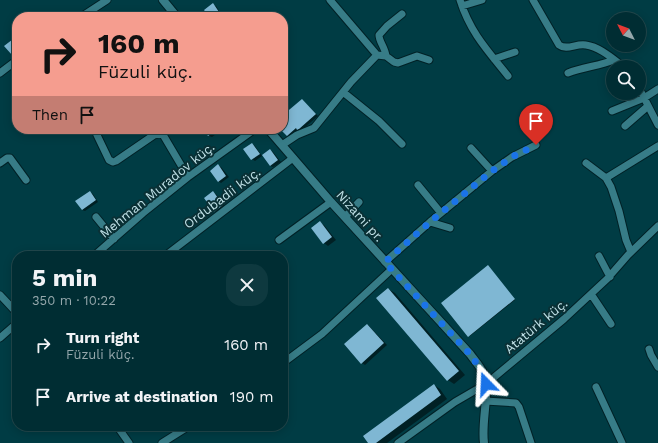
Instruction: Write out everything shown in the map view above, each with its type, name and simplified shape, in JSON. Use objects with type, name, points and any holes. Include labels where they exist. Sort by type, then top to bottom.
[{"type":"street","points":[[90,12],[107,0]]},
{"type":"street","points":[[163,0],[173,12]]},
{"type":"street","points":[[330,0],[377,55],[386,56],[398,63],[417,56],[429,60]]},
{"type":"street","points":[[482,0],[461,3],[465,16],[477,38],[508,76]]},
{"type":"street","points":[[533,0],[554,38],[562,48],[586,45],[595,48],[614,60]]},
{"type":"street","points":[[386,56],[386,51],[379,38],[379,35],[387,26],[402,14]]},
{"type":"street","points":[[494,59],[515,52]]},
{"type":"street","points":[[282,145],[297,135],[314,128],[343,92],[377,55]]},
{"type":"street","points":[[568,73],[582,68],[606,63]]},
{"type":"street","points":[[0,73],[12,64]]},
{"type":"street","points":[[646,97],[658,89]]},
{"type":"street","points":[[343,92],[379,121],[402,144]]},
{"type":"street","points":[[612,111],[639,100]]},
{"type":"street","points":[[645,100],[658,125]]},
{"type":"street","points":[[625,126],[648,106]]},
{"type":"street","points":[[97,135],[109,160],[113,162],[156,134]]},
{"type":"street","points":[[165,134],[188,177]]},
{"type":"street","name":"Mehman Muradov küç.","points":[[100,251],[188,177],[248,134]]},
{"type":"street","name":"Nizami pr.","points":[[272,134],[331,202],[470,354],[480,368],[486,384],[483,428],[484,443]]},
{"type":"street","points":[[385,262],[430,222],[492,171],[512,157],[536,145]]},
{"type":"street","points":[[606,178],[658,146]]},
{"type":"street","points":[[471,148],[492,171]]},
{"type":"street","points":[[0,163],[6,158],[10,158],[26,180]]},
{"type":"street","name":"Ordubadii küç.","points":[[172,251],[293,158]]},
{"type":"street","points":[[586,163],[606,178],[611,187],[626,240],[631,252]]},
{"type":"street","points":[[418,185],[441,213]]},
{"type":"street","points":[[279,240],[331,202]]},
{"type":"street","points":[[345,217],[359,202]]},
{"type":"street","points":[[96,217],[114,239]]},
{"type":"street","points":[[430,222],[450,228]]},
{"type":"street","name":"Atatürk küç.","points":[[398,443],[455,402],[486,384],[564,319],[610,277],[631,252],[658,226]]},
{"type":"street","points":[[599,256],[610,277]]},
{"type":"street","points":[[288,359],[322,334],[392,269]]},
{"type":"street","points":[[591,294],[611,324]]},
{"type":"street","points":[[0,295],[12,308]]},
{"type":"street","points":[[0,338],[12,327]]},
{"type":"street","points":[[649,348],[658,367]]},
{"type":"street","points":[[596,387],[622,443]]},
{"type":"street","points":[[485,401],[516,403],[519,407],[531,443]]},
{"type":"street","points":[[121,431],[129,443]]},
{"type":"street","points":[[162,443],[181,431]]},
{"type":"building","points":[[213,3],[219,12],[205,12],[204,10]]},
{"type":"building","points":[[12,40],[12,55],[4,46]]},
{"type":"building","points":[[302,99],[316,114],[299,129],[297,130],[296,128],[287,136],[285,134],[288,134],[288,111]]},
{"type":"building","points":[[252,143],[260,154],[251,160],[243,149]]},
{"type":"building","points":[[270,149],[278,160],[270,166],[262,155]]},
{"type":"building","points":[[218,164],[226,176],[218,182],[210,171]]},
{"type":"building","points":[[90,191],[96,200],[82,210],[75,201]]},
{"type":"building","points":[[213,191],[223,205],[214,212],[204,198]]},
{"type":"building","points":[[320,221],[332,237],[323,244],[311,228]]},
{"type":"building","points":[[488,265],[515,299],[468,337],[441,303]]},
{"type":"building","points":[[388,288],[459,371],[447,381],[376,298]]},
{"type":"building","points":[[367,324],[384,343],[361,364],[344,344]]},
{"type":"building","points":[[434,384],[441,395],[376,443],[368,443],[363,436]]},
{"type":"route","points":[[486,384],[480,368],[470,354],[385,262],[430,222],[492,171],[512,157],[536,145]]}]
